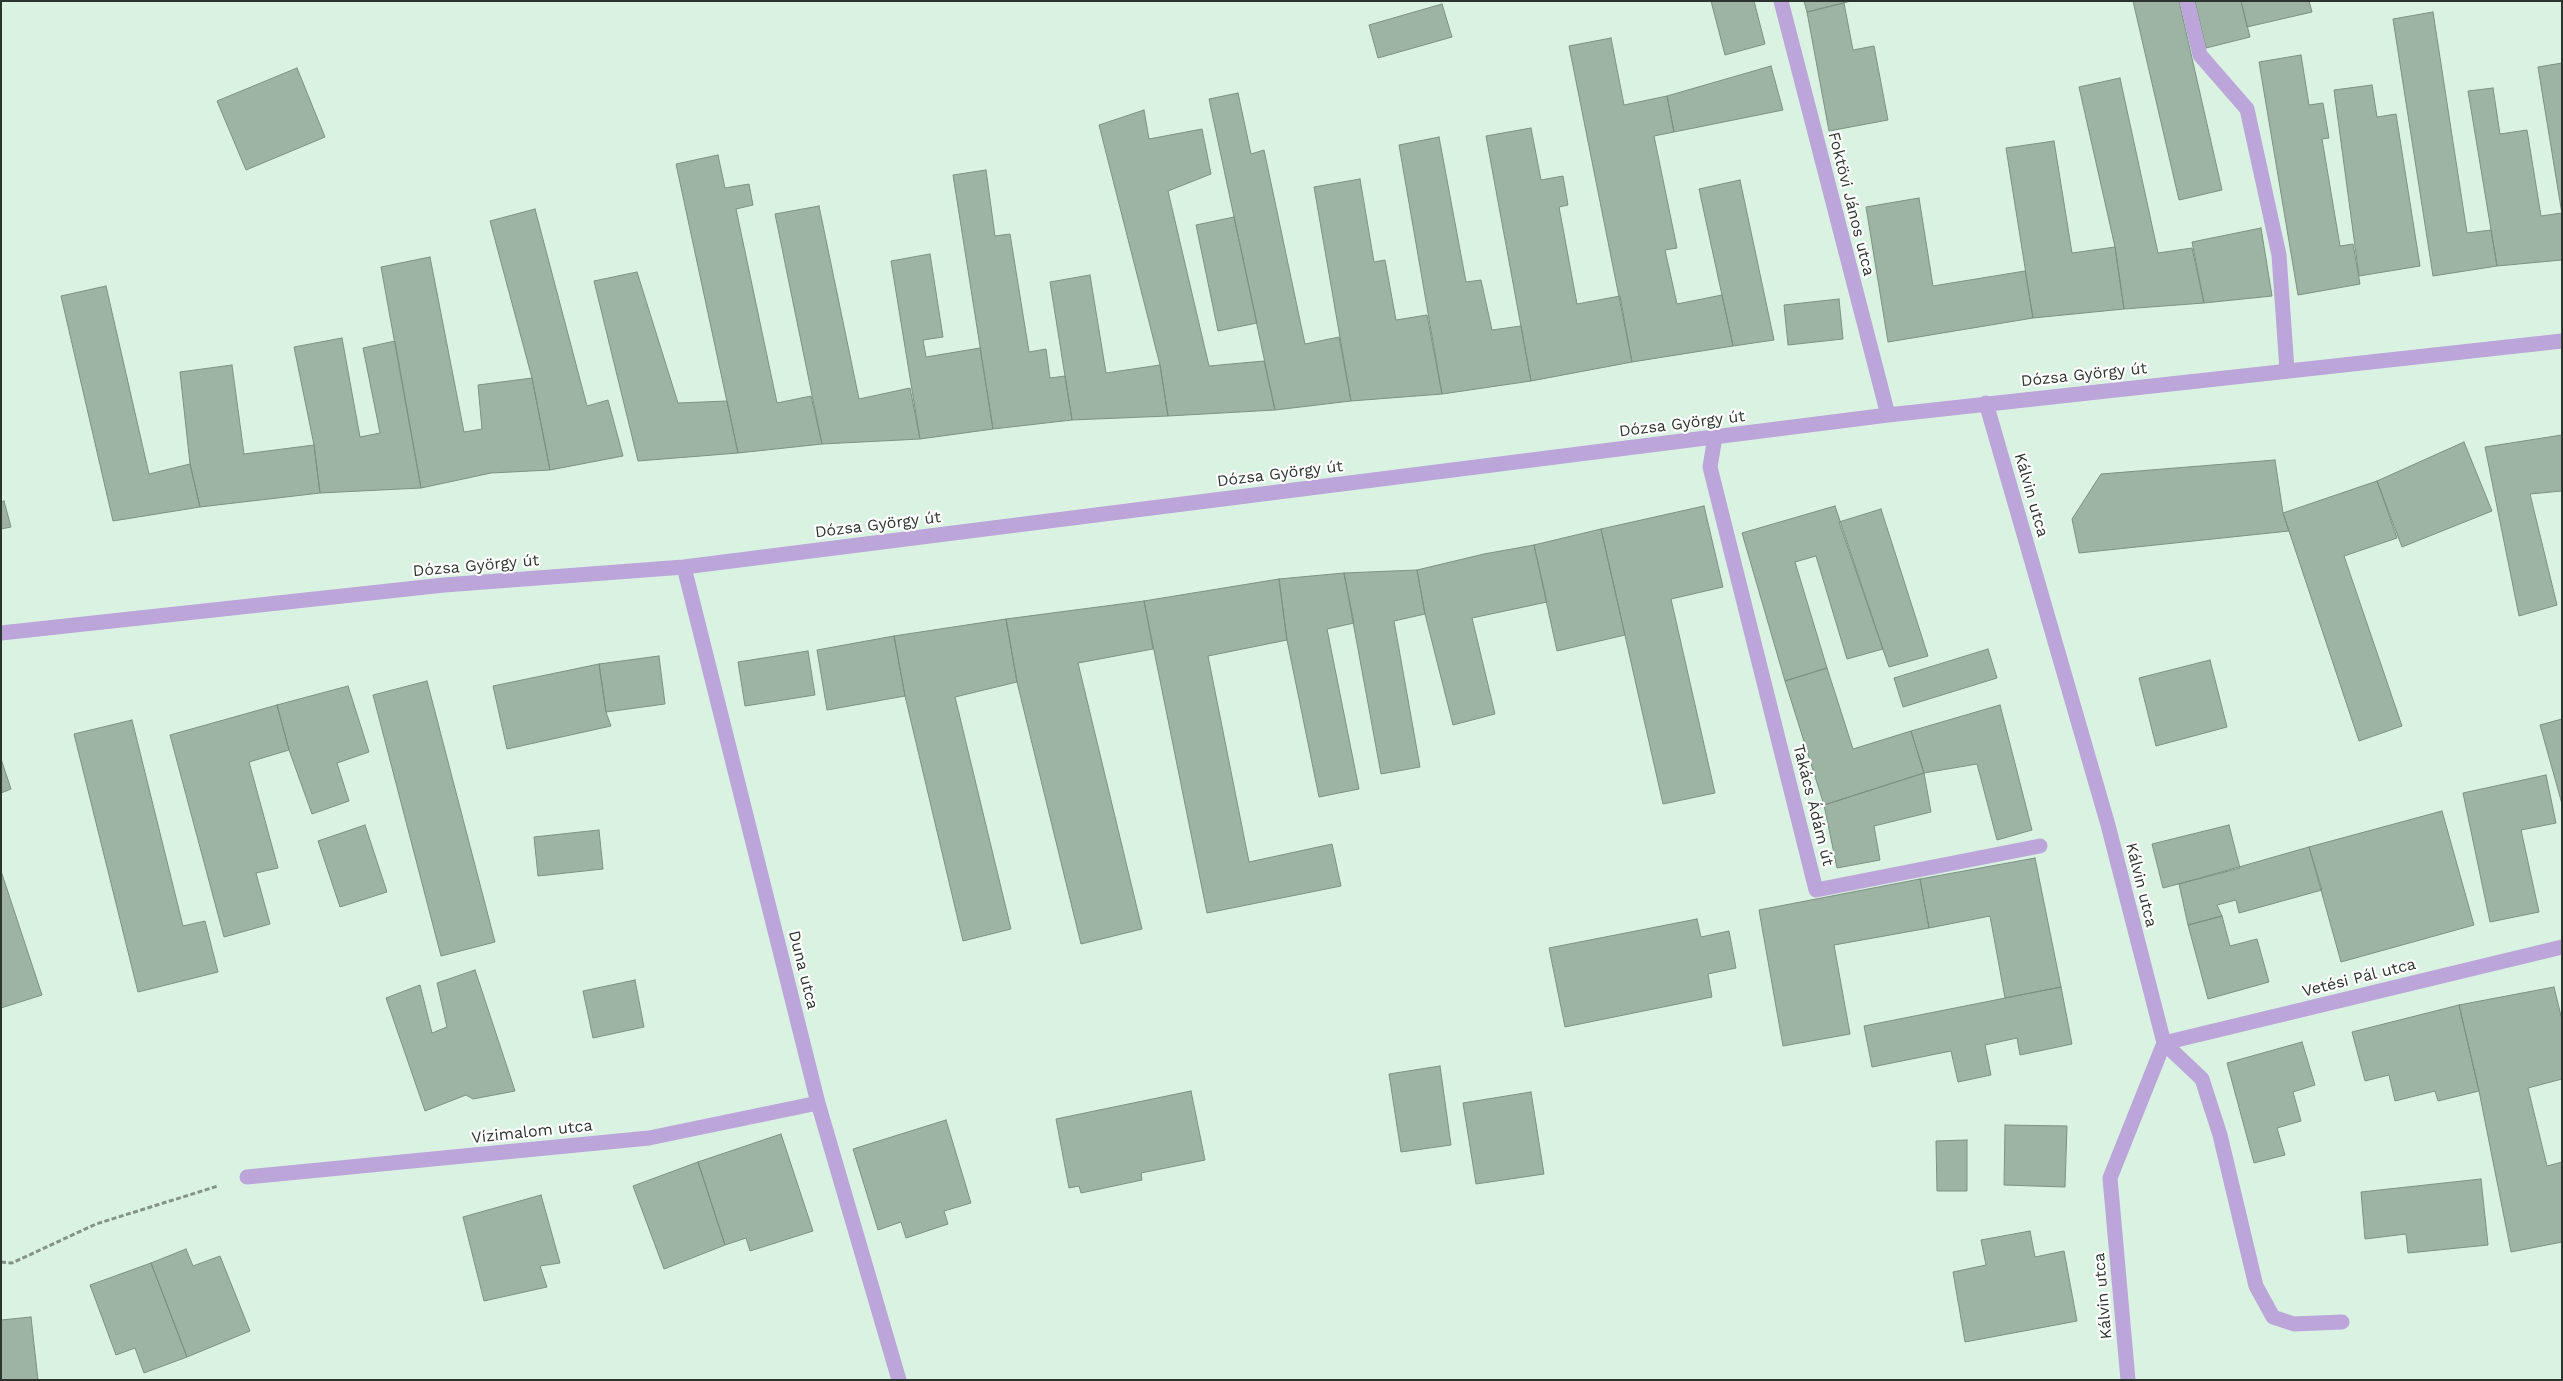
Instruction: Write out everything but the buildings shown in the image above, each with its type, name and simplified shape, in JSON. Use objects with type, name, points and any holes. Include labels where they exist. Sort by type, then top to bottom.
[{"type":"street","name":"Foktövi János utca","points":[[1781,1],[1888,415]]},
{"type":"street","points":[[2187,1],[2200,55],[2247,109],[2279,255],[2287,370]]},
{"type":"street","name":"Dózsa György út","points":[[1,633],[444,585],[684,567],[1986,403],[2562,341]]},
{"type":"street","name":"Kálvin utca","points":[[1986,403],[2108,825],[2164,1043],[2110,1178],[2128,1380]]},
{"type":"street","name":"Takács Ádám út","points":[[1715,437],[1710,467],[1816,890],[2040,846]]},
{"type":"street","name":"Duna utca","points":[[684,567],[818,1103],[898,1380]]},
{"type":"street","name":"Vetési Pál utca","points":[[2164,1043],[2562,947]]},
{"type":"street","points":[[2164,1043],[2202,1080],[2220,1135],[2256,1286],[2273,1316],[2294,1324],[2342,1322]]},
{"type":"street","name":"Vízimalom utca","points":[[248,1177],[649,1138],[818,1103]]},
{"type":"path","points":[[1,1262],[12,1263],[96,1224],[248,1177]]}]
